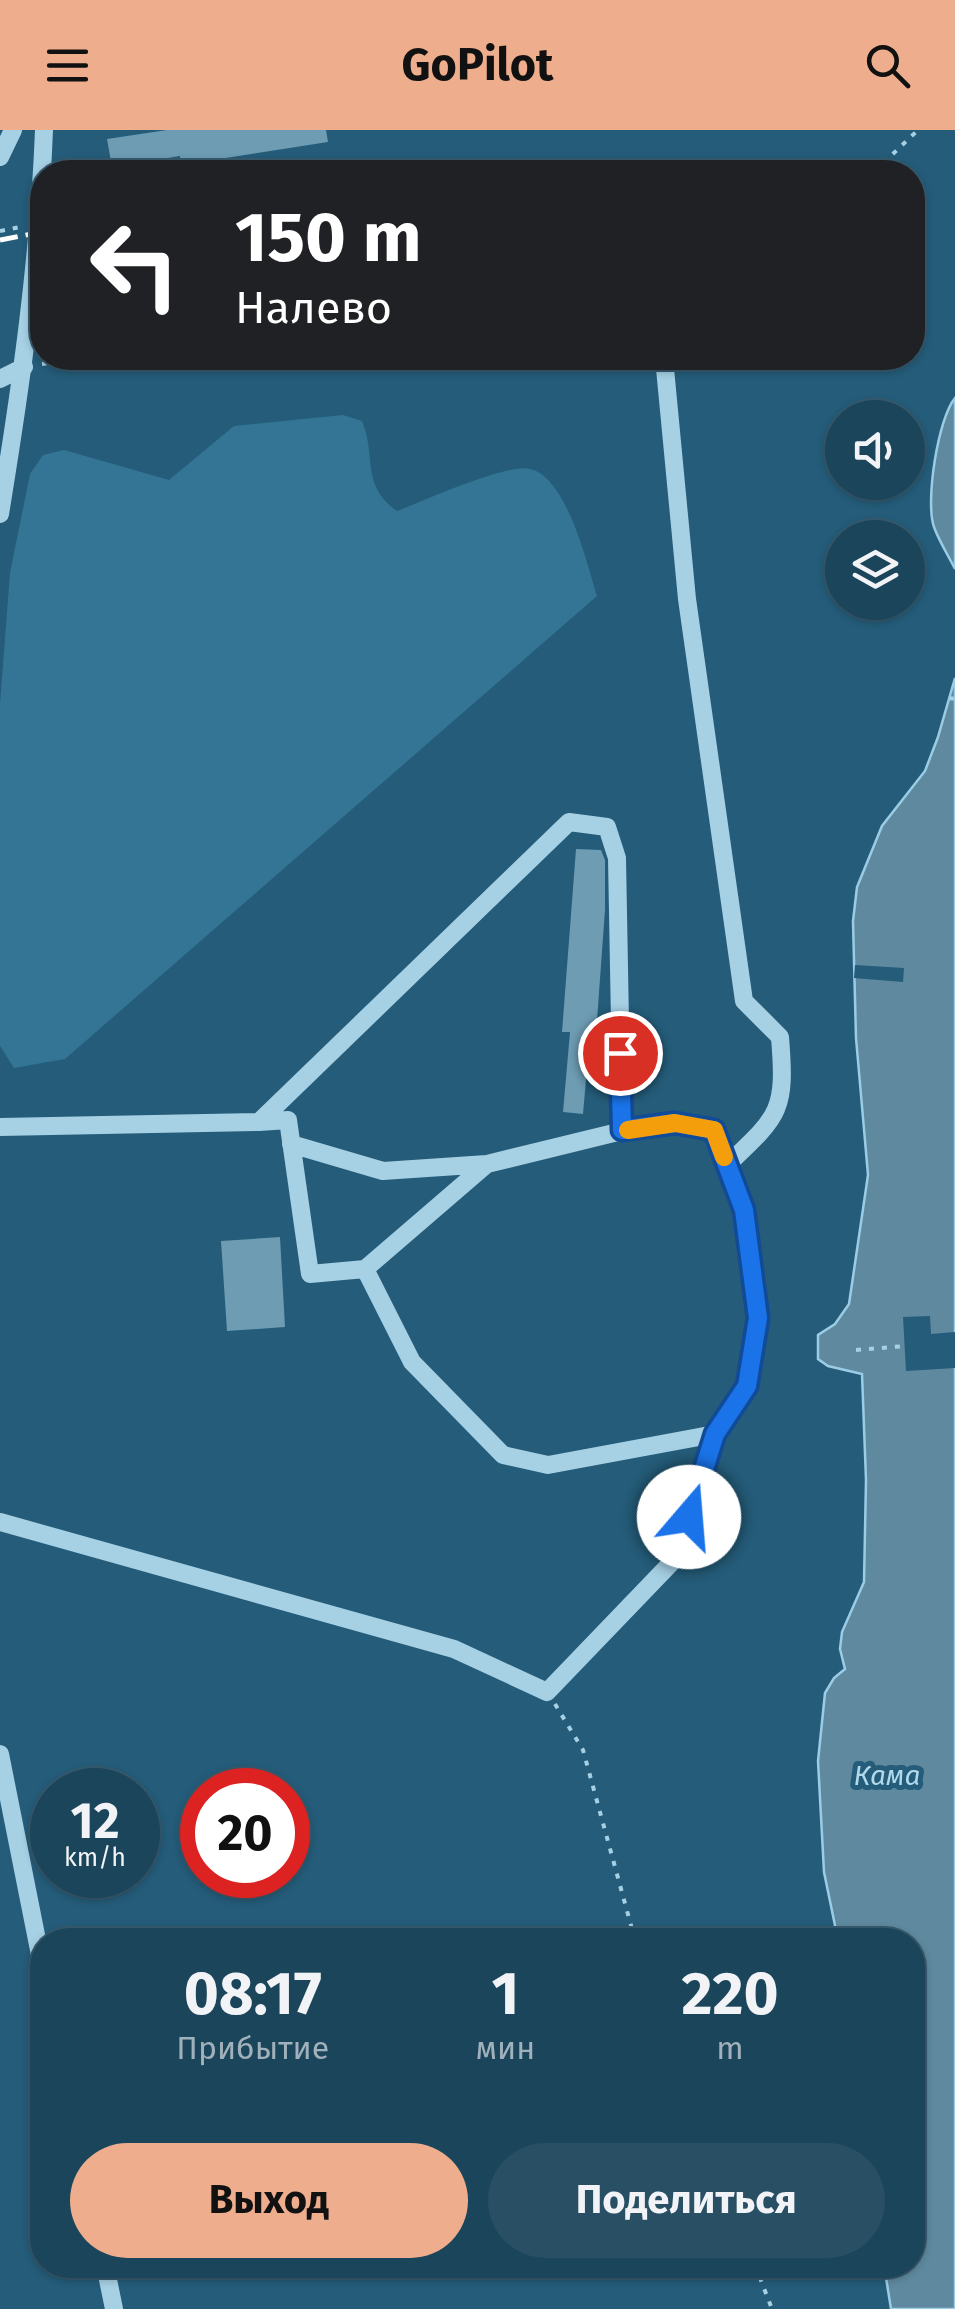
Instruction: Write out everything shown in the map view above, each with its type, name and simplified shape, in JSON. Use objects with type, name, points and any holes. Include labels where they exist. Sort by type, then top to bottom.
[{"type":"street","points":[[0,157],[13,130]]},
{"type":"street","points":[[43,160],[44,130]]},
{"type":"street","points":[[0,514],[30,316]]},
{"type":"street","points":[[0,379],[24,367]]},
{"type":"street","points":[[665,370],[687,599],[744,1001],[780,1037],[784,1082],[772,1122],[728,1166]]},
{"type":"street","points":[[259,1122],[569,822],[607,827],[617,858],[622,1130]]},
{"type":"street","points":[[0,1126],[288,1120],[310,1274],[365,1269],[487,1164]]},
{"type":"street","points":[[0,1522],[454,1649],[547,1692],[672,1562],[715,1434],[747,1386],[758,1318],[744,1210],[714,1130],[675,1123],[622,1130],[487,1164],[383,1170],[291,1144]]},
{"type":"street","points":[[365,1269],[412,1362],[503,1454],[548,1466],[715,1434]]},
{"type":"street","points":[[0,1754],[35,1928]]},
{"type":"street","points":[[107,2278],[114,2309]]},
{"type":"path","points":[[887,160],[918,130]]},
{"type":"path","points":[[24,367],[30,366]]},
{"type":"path","points":[[856,1350],[904,1346]]},
{"type":"path","points":[[547,1692],[582,1750],[632,1928]]},
{"type":"path","points":[[759,2278],[772,2309]]},
{"type":"shaded area","points":[[343,415],[362,421],[374,481],[385,501],[397,511],[503,472],[530,469],[543,475],[555,488],[574,524],[597,596],[65,1059],[14,1068],[0,1046],[0,704],[10,573],[30,474],[43,455],[64,450],[169,480],[234,426]]},
{"type":"water","points":[[955,398],[955,569],[934,527],[931,499],[943,423]]},
{"type":"water","name":"Кама","points":[[955,678],[955,2309],[891,2309],[886,2278],[925,2278],[925,1928],[836,1928],[824,1872],[818,1761],[825,1693],[845,1669],[840,1649],[842,1632],[864,1582],[866,1480],[862,1374],[828,1366],[818,1359],[818,1335],[835,1324],[849,1304],[868,1175],[856,1038],[853,921],[857,887],[882,826],[925,771]]},
{"type":"pier","points":[[855,965],[904,968],[903,982],[854,978]]},
{"type":"pier","points":[[930,1316],[931,1334],[955,1332],[955,1368],[906,1371],[903,1317]]},
{"type":"building","points":[[167,130],[326,130],[328,142],[213,160],[180,160],[180,156],[111,160],[107,139]]},
{"type":"building","points":[[576,849],[601,850],[605,860],[596,1034],[590,1034],[583,1114],[563,1112],[570,1032],[562,1032]]},
{"type":"building","points":[[280,1237],[285,1327],[227,1331],[221,1241]]},
{"type":"railway","points":[[0,240],[30,234]]},
{"type":"slow traffic","points":[[628,1130],[675,1123],[714,1130],[724,1157]]},
{"type":"route","points":[[620,1053],[622,1130],[675,1123],[714,1130],[744,1210],[758,1318],[747,1386],[715,1434],[689,1517]]}]
